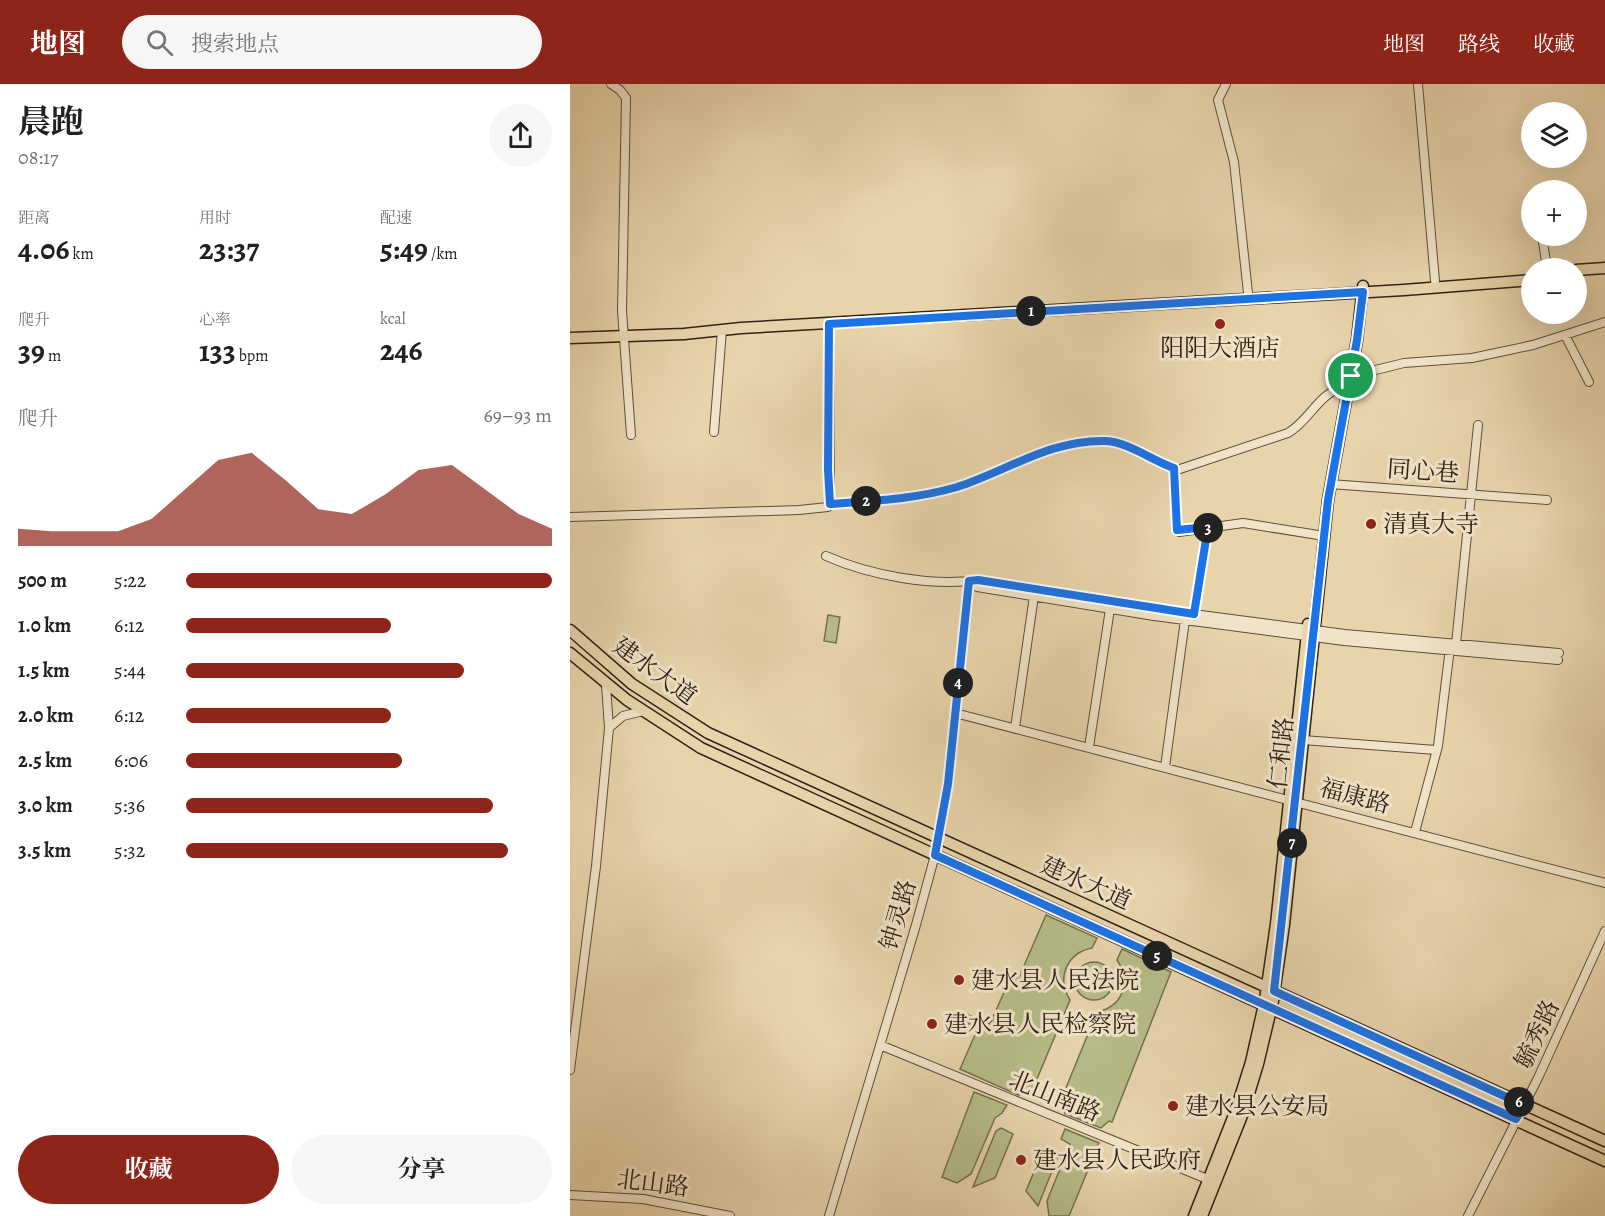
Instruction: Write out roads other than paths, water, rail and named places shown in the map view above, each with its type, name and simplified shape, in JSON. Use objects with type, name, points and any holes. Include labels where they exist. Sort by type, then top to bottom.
[{"type":"main road","points":[[1587,269],[1605,268]]},
{"type":"main road","points":[[1587,276],[1605,274]]},
{"type":"main road","points":[[1436,284],[1521,275]]},
{"type":"main road","points":[[570,338],[623,332],[1521,280]]},
{"type":"main road","points":[[570,331],[722,330],[1248,292],[1360,289]]},
{"type":"main road","name":"仁和路","points":[[1194,1216],[1212,1181],[1253,1081],[1271,990],[1310,633],[1330,484],[1351,376],[1360,289]]},
{"type":"main road","name":"仁和路","points":[[1293,800],[1303,740],[1324,479],[1360,289]]},
{"type":"main road","name":"建水大道","points":[[570,630],[632,684],[708,733],[1605,1141]]},
{"type":"main road","name":"建水大道","points":[[570,653],[606,685],[701,748],[1605,1161]]},
{"type":"main road","name":"仁和路","points":[[1202,1216],[1212,1181]]},
{"type":"street","points":[[610,84],[620,90],[626,98],[623,332],[631,435]]},
{"type":"street","points":[[1226,84],[1218,100],[1234,162],[1248,292]]},
{"type":"street","points":[[1418,84],[1436,284]]},
{"type":"street","points":[[1351,376],[1416,362],[1481,356],[1533,345],[1605,321]]},
{"type":"street","points":[[829,324],[828,470],[830,504]]},
{"type":"street","points":[[714,432],[722,330]]},
{"type":"street","points":[[1565,335],[1588,382]]},
{"type":"street","points":[[1174,471],[1288,433],[1304,422],[1325,394],[1343,387]]},
{"type":"street","points":[[1478,425],[1471,494],[1547,501]]},
{"type":"street","points":[[570,517],[799,510],[828,507],[830,504],[929,494],[976,480],[1038,453],[1087,442],[1112,442],[1174,468],[1177,530],[1243,523],[1318,535]]},
{"type":"street","name":"同心巷","points":[[1330,484],[1471,494],[1436,750],[1415,832]]},
{"type":"street","points":[[1194,614],[1208,527]]},
{"type":"street","points":[[826,556],[853,568],[874,572],[952,583],[978,580],[1310,633]]},
{"type":"street","points":[[969,581],[977,587],[1185,620],[1559,657]]},
{"type":"street","name":"钟灵路","points":[[830,1216],[935,855],[948,784],[969,581]]},
{"type":"street","points":[[1015,728],[1034,596]]},
{"type":"street","points":[[1089,747],[1110,609]]},
{"type":"street","points":[[1165,767],[1185,620]]},
{"type":"street","points":[[570,1070],[592,905],[609,728],[606,685]]},
{"type":"street","points":[[609,728],[623,716],[643,711]]},
{"type":"street","name":"福康路","points":[[955,713],[1605,883]]},
{"type":"street","points":[[1303,740],[1436,750]]},
{"type":"street","name":"毓秀路","points":[[1468,1216],[1524,1105],[1605,931]]},
{"type":"street","name":"北山南路","points":[[880,1045],[1212,1181]]},
{"type":"street","name":"北山路","points":[[570,1195],[643,1199],[730,1216]]},
{"type":"street","name":"北山路","points":[[570,1200],[642,1204],[708,1216]]},
{"type":"place","name":"阳阳大酒店","points":[[1220,324]]},
{"type":"place","name":"清真大寺","points":[[1371,524]]},
{"type":"place","name":"建水县人民法院","points":[[959,980]]},
{"type":"place","name":"建水县人民检察院","points":[[932,1024]]},
{"type":"place","name":"建水县公安局","points":[[1173,1106]]},
{"type":"place","name":"建水县人民政府","points":[[1021,1160]]}]
